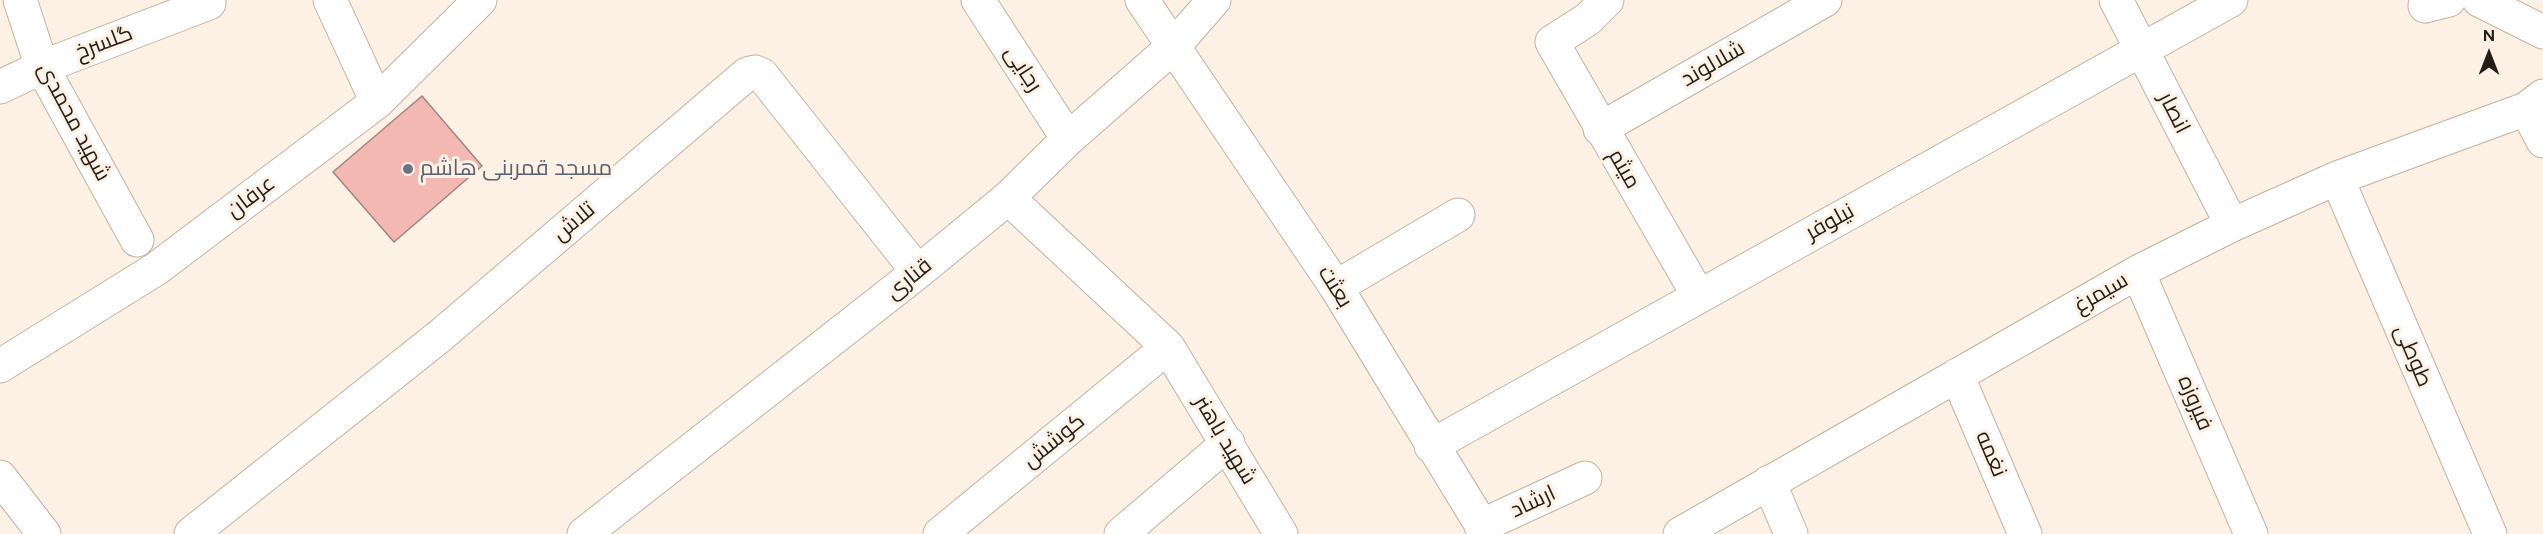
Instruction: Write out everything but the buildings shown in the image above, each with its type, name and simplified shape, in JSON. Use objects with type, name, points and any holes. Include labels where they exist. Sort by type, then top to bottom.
[{"type":"street","name":"شهید محمدی","points":[[20,0],[42,67],[137,240]]},
{"type":"street","points":[[330,0],[377,102]]},
{"type":"street","name":"عرفان","points":[[0,366],[156,269],[377,102],[480,0]]},
{"type":"street","name":"رجایی","points":[[978,0],[1068,139]]},
{"type":"street","name":"بعثت","points":[[1142,0],[1336,287],[1484,530]]},
{"type":"street","name":"قناری","points":[[584,534],[918,272],[1008,198],[1068,139],[1174,46],[1214,0]]},
{"type":"street","name":"شلالوند","points":[[1600,129],[1825,0]]},
{"type":"street","name":"انصار","points":[[2116,0],[2232,225]]},
{"type":"street","name":"نیلوفر","points":[[1431,446],[1698,295],[2231,0]]},
{"type":"street","points":[[2479,0],[2543,32]]},
{"type":"street","name":"گلسرخ","points":[[0,87],[42,67],[209,3]]},
{"type":"street","name":"میثم","points":[[1588,6],[1552,42],[1600,129],[1698,295]]},
{"type":"street","name":"تلاش","points":[[191,534],[440,336],[747,74],[755,72],[762,75],[918,272]]},
{"type":"street","points":[[2534,103],[2543,141]]},
{"type":"street","name":"سیمرغ","points":[[1680,534],[2138,272],[2232,225],[2337,178],[2534,103]]},
{"type":"street","name":"طوطی","points":[[2337,178],[2490,534]]},
{"type":"street","name":"شهید باهنر","points":[[1008,198],[1168,347],[1281,534]]},
{"type":"street","points":[[1336,287],[1458,215]]},
{"type":"street","name":"فیروزه","points":[[2138,272],[2252,534]]},
{"type":"street","name":"کوشش","points":[[940,534],[1168,347]]},
{"type":"street","name":"نغمه","points":[[1958,375],[2025,534]]},
{"type":"street","points":[[1121,534],[1228,443]]},
{"type":"street","name":"ارشاد","points":[[1484,530],[1585,478]]},
{"type":"street","points":[[1769,482],[1791,534]]},
{"type":"street","points":[[6,498],[44,534]]},
{"type":"place","name":"مسجد قمربنی هاشم","points":[[408,169]]}]
